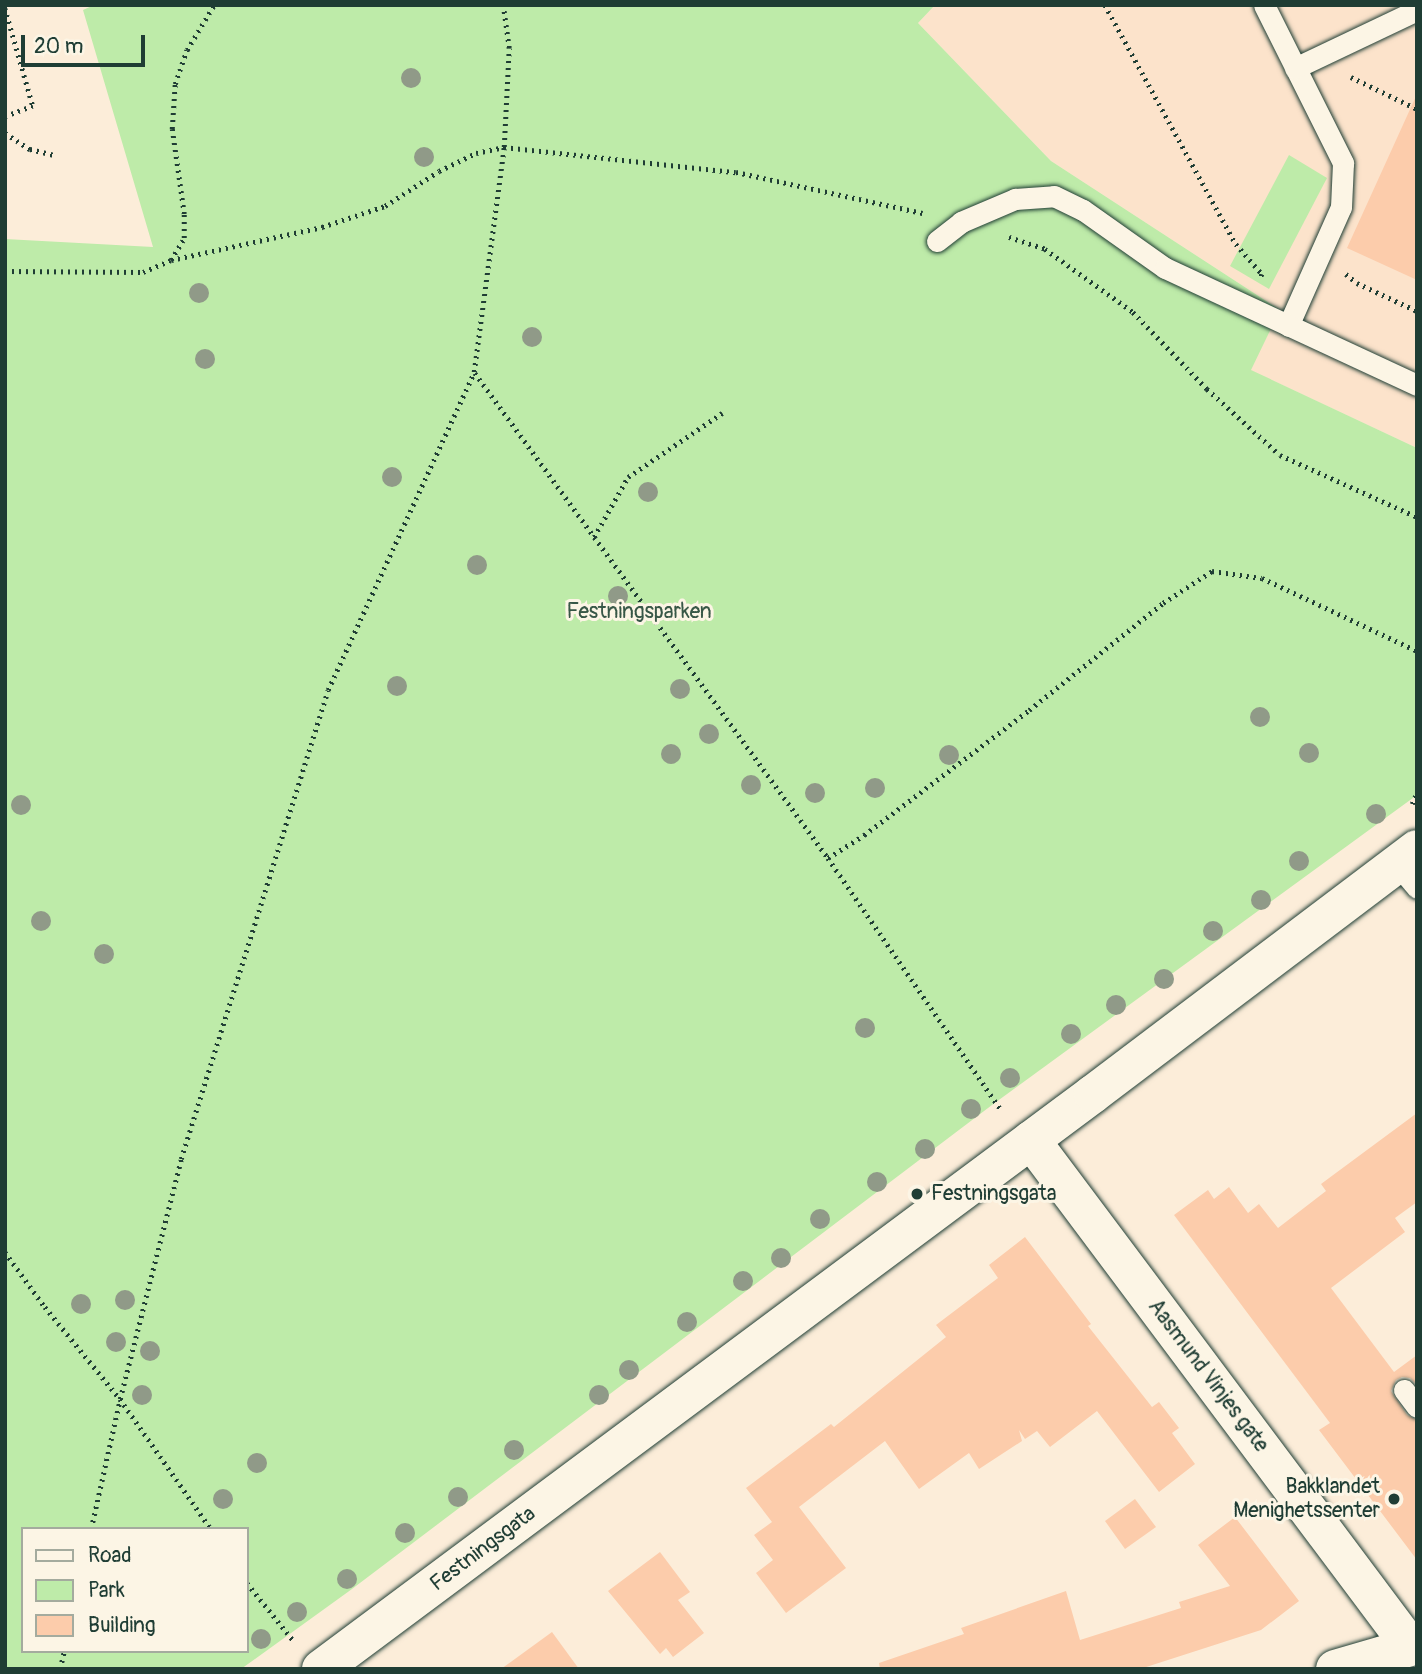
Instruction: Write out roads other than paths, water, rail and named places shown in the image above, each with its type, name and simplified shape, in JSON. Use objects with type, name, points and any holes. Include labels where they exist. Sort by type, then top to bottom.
[{"type":"main road","name":"Festningsgata","points":[[321,1669],[1031,1140],[1410,867]]},
{"type":"main road","name":"Aasmund Vinjes gate","points":[[1031,1140],[1413,1645]]},
{"type":"main road","points":[[1335,1669],[1413,1645]]},
{"type":"lane","points":[[1264,5],[1343,163],[1341,207],[1288,326]]},
{"type":"lane","points":[[1295,68],[1417,10]]},
{"type":"lane","points":[[937,241],[961,222],[1015,199],[1054,196],[1083,210],[1165,268],[1417,385]]},
{"type":"lane","points":[[1404,1390],[1417,1408]]},
{"type":"place","name":"Festningsgata","points":[[917,1194]]},
{"type":"place","name":"Bakklandet Menighetssenter","points":[[1394,1499]]},
{"type":"park label","name":"Festningsparken","points":[[639,612]]}]
